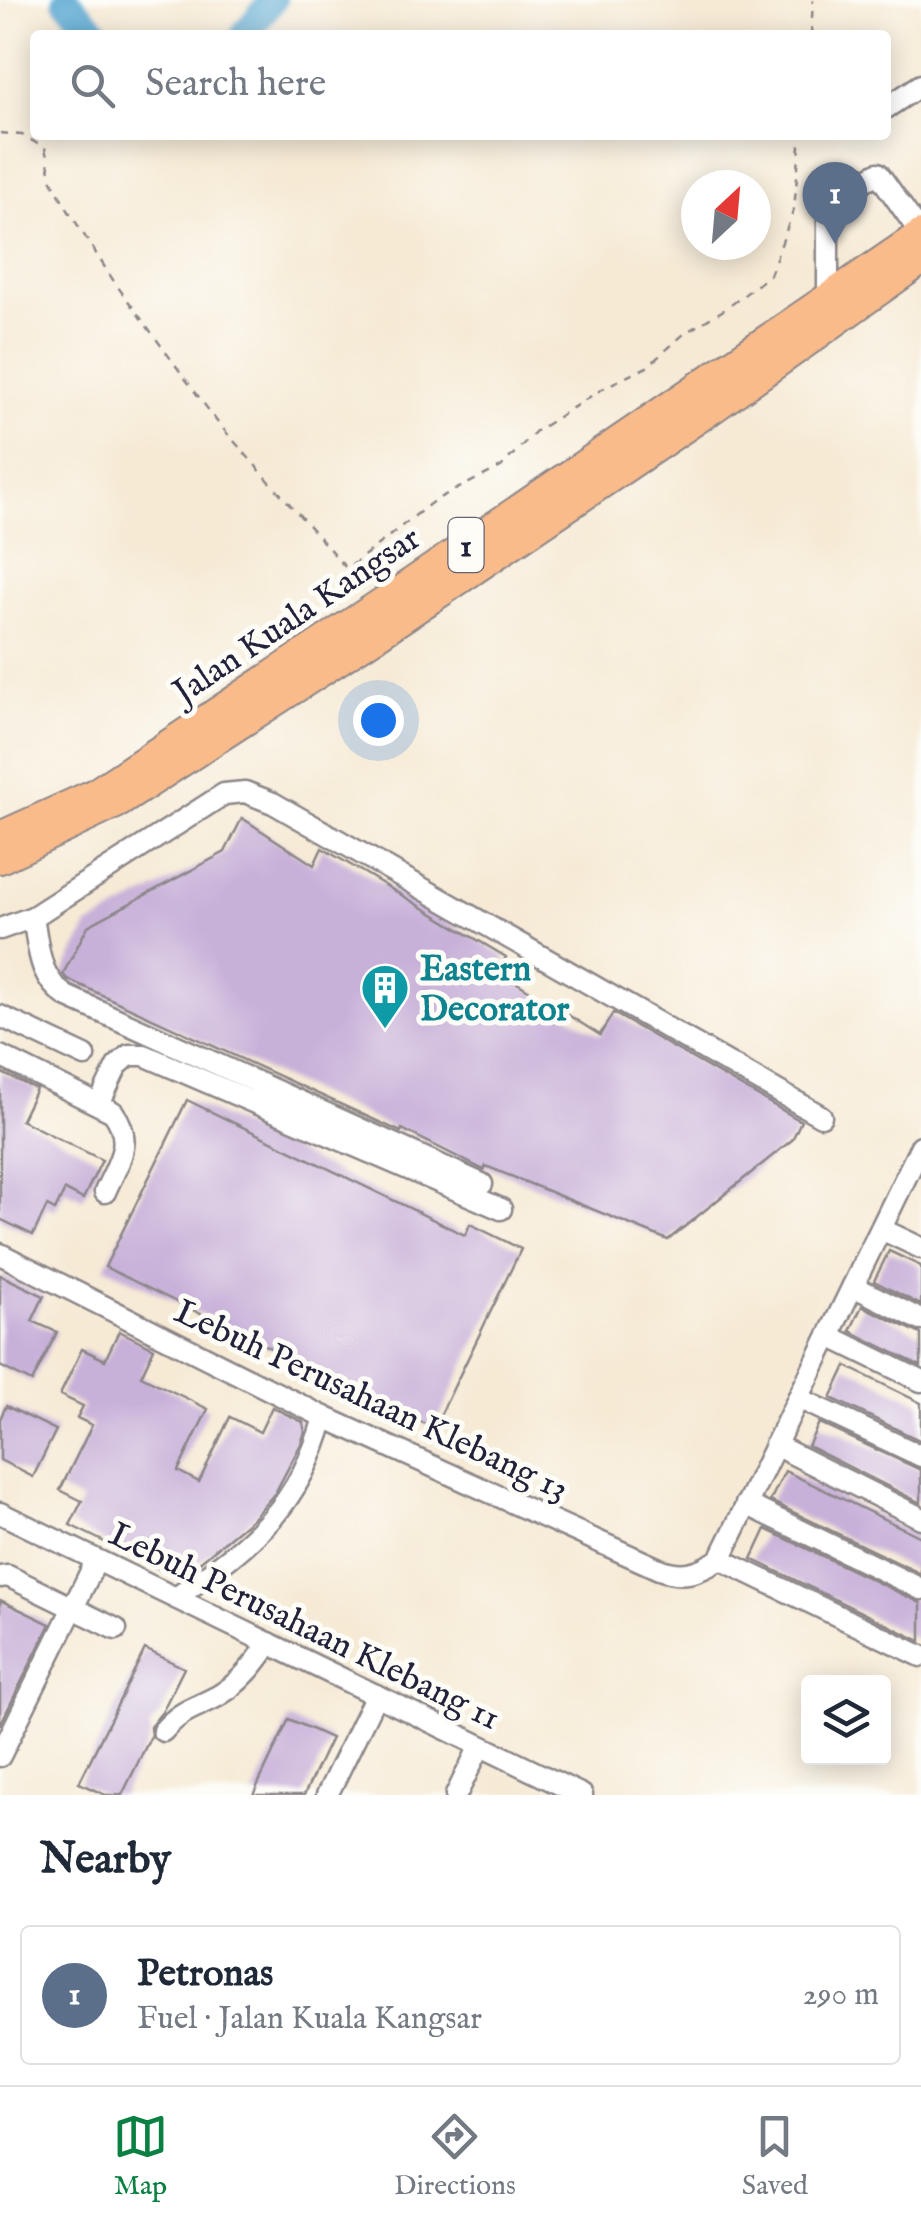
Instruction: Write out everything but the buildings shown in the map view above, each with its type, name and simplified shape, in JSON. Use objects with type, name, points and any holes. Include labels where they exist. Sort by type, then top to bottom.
[{"type":"highway","name":"Jalan Kuala Kangsar","points":[[0,836],[95,793],[400,591],[921,234]]},
{"type":"highway","name":"Jalan Kuala Kangsar","points":[[0,858],[120,802],[376,636],[711,410],[921,262]]},
{"type":"street","points":[[891,105],[921,85]]},
{"type":"street","points":[[828,298],[828,201],[878,173],[921,234]]},
{"type":"street","points":[[0,929],[33,917],[224,794],[245,792],[274,803],[821,1116]]},
{"type":"street","points":[[33,917],[42,968],[53,987],[66,996],[482,1184]]},
{"type":"street","points":[[0,1016],[85,1056]]},
{"type":"street","points":[[99,1104],[117,1066],[129,1056],[144,1055],[501,1209]]},
{"type":"street","points":[[0,1056],[113,1112],[123,1126],[125,1146],[104,1192]]},
{"type":"street","points":[[921,1146],[914,1177],[881,1228],[720,1559],[921,1656]]},
{"type":"street","points":[[881,1228],[921,1248]]},
{"type":"street","name":"Lebuh Perusahaan Klebang 13","points":[[0,1254],[324,1417],[659,1569],[691,1574],[720,1559]]},
{"type":"street","points":[[853,1286],[921,1320]]},
{"type":"street","points":[[829,1336],[921,1381]]},
{"type":"street","points":[[798,1398],[921,1456]]},
{"type":"street","points":[[176,1598],[240,1551],[279,1512],[314,1453],[324,1417]]},
{"type":"street","points":[[775,1445],[921,1518]]},
{"type":"street","points":[[746,1504],[921,1589]]},
{"type":"street","name":"Lebuh Perusahaan Klebang 11","points":[[0,1513],[582,1795]]},
{"type":"street","points":[[0,1756],[96,1561]]},
{"type":"street","points":[[0,1578],[8,1576],[116,1628]]},
{"type":"street","points":[[162,1731],[185,1709],[241,1680],[268,1642]]},
{"type":"street","points":[[327,1795],[376,1695]]},
{"type":"street","points":[[456,1795],[480,1746]]},
{"type":"path","points":[[811,30],[814,0]]},
{"type":"path","points":[[0,133],[30,140]]},
{"type":"path","points":[[31,140],[45,148],[52,180],[115,283],[218,423],[347,569],[435,500],[501,467],[536,432],[608,386],[648,367],[685,333],[770,276],[794,209],[801,140]]},
{"type":"waterway","points":[[66,0],[94,30]]},
{"type":"waterway","points":[[248,30],[273,0]]},
{"type":"place","name":"Petronas","points":[[835,244]]},
{"type":"place","name":"Eastern Decorator","points":[[385,1030]]}]
